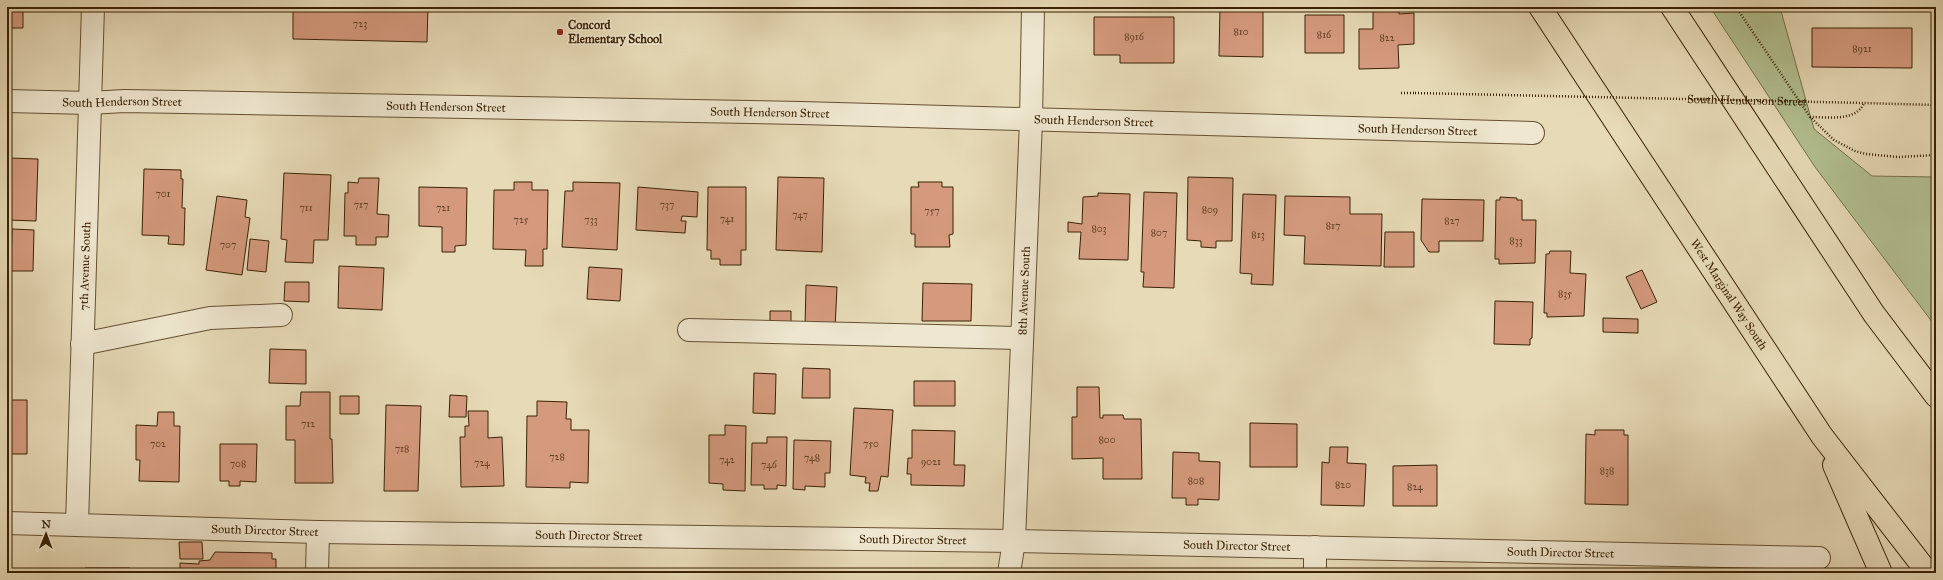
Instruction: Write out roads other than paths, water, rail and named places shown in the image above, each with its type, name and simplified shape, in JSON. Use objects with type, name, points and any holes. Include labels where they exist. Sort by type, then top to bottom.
[{"type":"highway","name":"West Marginal Way South","points":[[1540,7],[1822,436],[1928,573]]},
{"type":"highway","points":[[1672,7],[1874,314],[1936,396]]},
{"type":"highway","points":[[1822,436],[1881,573]]},
{"type":"street","name":"7th Avenue South","points":[[77,524],[93,7]]},
{"type":"street","name":"8th Avenue South","points":[[1009,573],[1014,541],[1033,7]]},
{"type":"street","name":"South Henderson Street","points":[[7,101],[90,103],[124,101],[793,113],[1533,133]]},
{"type":"street","points":[[82,344],[210,318],[281,315]]},
{"type":"street","points":[[689,330],[1022,338]]},
{"type":"street","name":"South Director Street","points":[[7,523],[318,532],[1014,541],[1819,558]]},
{"type":"street","points":[[317,573],[318,532]]},
{"type":"street","points":[[1315,547],[1315,573]]},
{"type":"place","name":"Concord Elementary School","points":[[560,32]]}]
